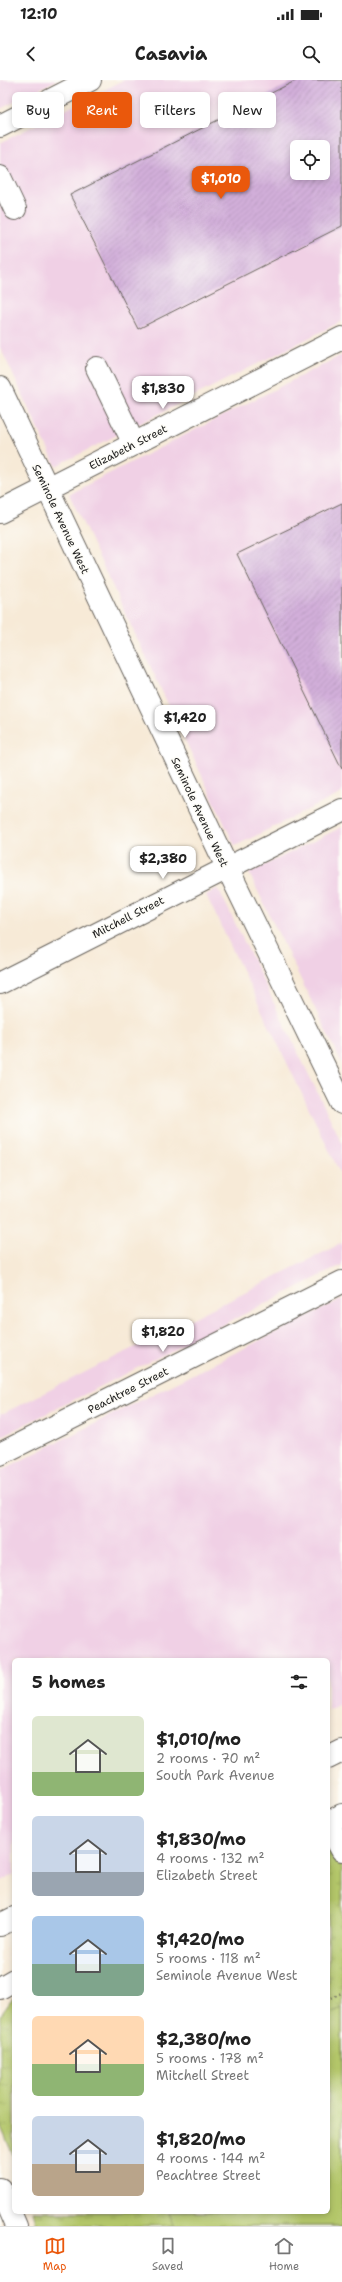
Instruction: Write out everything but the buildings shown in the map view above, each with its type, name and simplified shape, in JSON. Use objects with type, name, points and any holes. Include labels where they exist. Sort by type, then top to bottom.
[{"type":"street","points":[[0,126],[90,80]]},
{"type":"street","points":[[0,177],[15,209]]},
{"type":"street","name":"Elizabeth Street","points":[[0,512],[342,338]]},
{"type":"street","points":[[97,368],[134,444]]},
{"type":"street","name":"Seminole Avenue West","points":[[0,388],[227,867],[342,1104]]},
{"type":"street","name":"Mitchell Street","points":[[0,983],[342,810]]},
{"type":"street","name":"Peachtree Street","points":[[0,1454],[342,1282]]},
{"type":"street","points":[[330,1757],[342,1751]]},
{"type":"street","points":[[330,1823],[342,1815]]},
{"type":"street","points":[[330,1828],[342,1850]]},
{"type":"street","points":[[0,1925],[12,1919]]},
{"type":"street","points":[[0,1988],[12,1981]]},
{"type":"street","points":[[0,2189],[16,2226]]},
{"type":"path","points":[[330,1998],[342,1994]]},
{"type":"shaded area","points":[[0,80],[57,80],[33,92],[12,92],[12,103],[0,109]]},
{"type":"shaded area","points":[[124,80],[342,80],[342,321],[56,466],[0,347],[0,143],[30,128],[64,128],[64,110],[72,106],[72,128],[132,128],[132,92],[100,92]]},
{"type":"shaded area","points":[[342,355],[342,793],[235,846],[69,494]]},
{"type":"shaded area","points":[[342,827],[342,1064],[249,873]]},
{"type":"shaded area","points":[[218,888],[342,1143],[342,1177],[206,895]]},
{"type":"shaded area","points":[[342,1243],[342,1265],[0,1437],[0,1415]]},
{"type":"shaded area","points":[[342,1299],[342,1703],[330,1709],[330,1658],[12,1658],[12,1875],[0,1882],[0,1471]]},
{"type":"green space","points":[[342,1842],[342,2226],[37,2226],[34,2214],[330,2214],[330,1848]]},
{"type":"green space","points":[[12,2000],[12,2152],[0,2125],[0,2016]]},
{"type":"green space","points":[[342,2008],[342,2226],[175,2226],[170,2214],[330,2214],[330,2013]]}]
